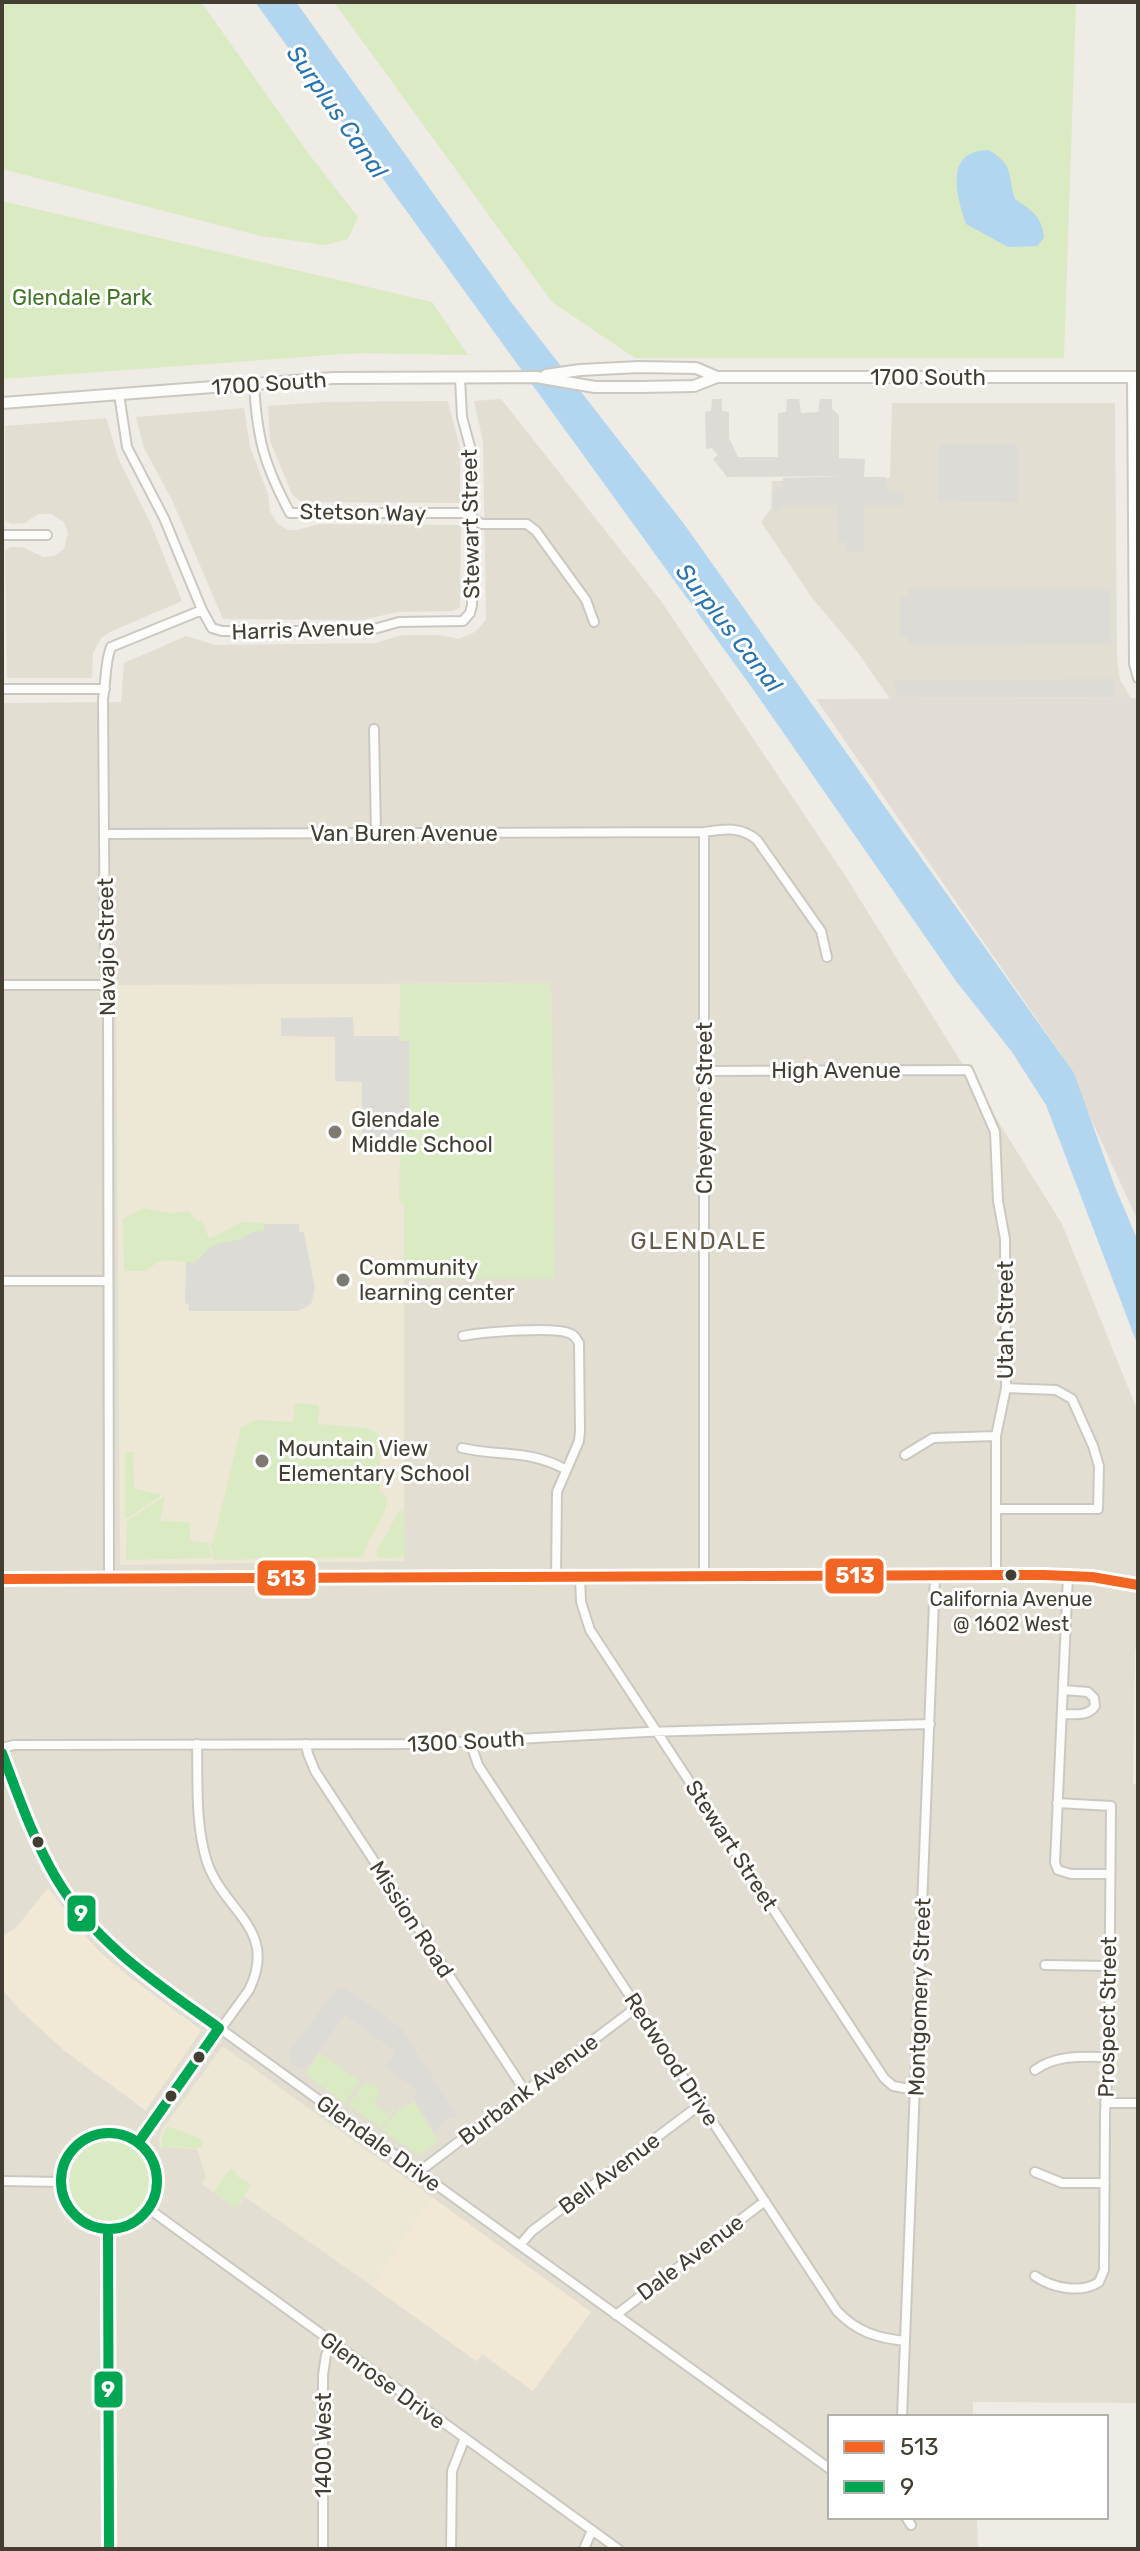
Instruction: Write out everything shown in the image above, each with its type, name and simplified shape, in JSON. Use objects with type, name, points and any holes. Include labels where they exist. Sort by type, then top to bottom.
[{"type":"main road","points":[[2,1579],[1068,1576],[1097,1577],[1138,1585]]},
{"type":"street","name":"1700 South","points":[[2,403],[333,378],[536,377],[580,370],[639,367],[696,368],[717,377]]},
{"type":"street","name":"1700 South","points":[[536,377],[595,387],[694,386],[717,377],[1135,377]]},
{"type":"street","points":[[1135,377],[1134,664],[1138,678]]},
{"type":"street","name":"Stewart Street","points":[[460,378],[461,408],[472,454],[472,605],[463,621]]},
{"type":"street","name":"Stetson Way","points":[[254,384],[262,451],[290,513],[463,513],[472,518]]},
{"type":"street","points":[[119,394],[127,447],[164,518],[202,610]]},
{"type":"street","points":[[472,518],[482,524],[532,527],[586,600],[594,622]]},
{"type":"street","points":[[2,535],[47,535]]},
{"type":"street","name":"Harris Avenue","points":[[202,610],[212,628],[222,631],[367,631],[399,622],[463,621]]},
{"type":"street","name":"Navajo Street","points":[[109,1578],[104,834],[108,655],[111,647],[202,610]]},
{"type":"street","points":[[2,689],[105,689]]},
{"type":"street","points":[[374,729],[376,833]]},
{"type":"street","name":"Van Buren Avenue","points":[[104,834],[704,832],[737,829],[748,832],[757,840],[821,931],[827,957]]},
{"type":"street","name":"Cheyenne Street","points":[[704,832],[704,1577]]},
{"type":"street","points":[[2,985],[106,985]]},
{"type":"street","name":"High Avenue","points":[[704,1071],[968,1070]]},
{"type":"street","name":"Utah Street","points":[[968,1070],[995,1132],[998,1201],[1005,1239],[1006,1388],[996,1436],[996,1576]]},
{"type":"street","points":[[2,1281],[108,1281]]},
{"type":"street","points":[[463,1336],[486,1331],[562,1331],[575,1337],[580,1351],[580,1431],[557,1492],[556,1577]]},
{"type":"street","points":[[997,1509],[1098,1509],[1099,1466],[1072,1399],[1056,1390],[1006,1388]]},
{"type":"street","points":[[905,1455],[933,1438],[996,1436]]},
{"type":"street","points":[[462,1448],[487,1454],[530,1455],[565,1469]]},
{"type":"street","name":"Montgomery Street","points":[[902,2415],[935,1576]]},
{"type":"street","points":[[1068,1576],[1055,1859],[1058,1870],[1071,1874],[1110,1874]]},
{"type":"street","name":"Stewart Street","points":[[580,1577],[581,1602],[588,1626],[884,2078],[893,2086],[915,2090]]},
{"type":"street","points":[[1062,1714],[1090,1712],[1095,1706],[1094,1698],[1088,1692],[1064,1690]]},
{"type":"street","name":"1300 South","points":[[2,1750],[14,1745],[389,1744],[930,1724]]},
{"type":"street","name":"Redwood Drive","points":[[470,1741],[478,1765],[837,2311],[847,2322],[873,2336],[905,2341]]},
{"type":"street","points":[[138,2143],[253,1981],[258,1966],[258,1948],[251,1929],[218,1883],[208,1863],[199,1825],[197,1744]]},
{"type":"street","name":"Mission Road","points":[[306,1744],[315,1771],[525,2091]]},
{"type":"street","name":"Glendale Drive","points":[[2,1750],[45,1857],[64,1890],[85,1918],[132,1965],[828,2468]]},
{"type":"street","name":"Prospect Street","points":[[1035,2276],[1051,2285],[1087,2287],[1099,2282],[1104,2270],[1111,1806],[1057,1803]]},
{"type":"street","points":[[1045,1965],[1109,1966]]},
{"type":"street","name":"Burbank Avenue","points":[[420,2171],[637,2007]]},
{"type":"street","points":[[1035,2070],[1061,2058],[1109,2057]]},
{"type":"street","points":[[1105,2103],[1138,2103]]},
{"type":"street","name":"Bell Avenue","points":[[520,2245],[532,2231],[701,2104]]},
{"type":"street","points":[[104,2133],[121,2135],[138,2143],[153,2161],[158,2177],[156,2194],[149,2209],[129,2225],[108,2230],[76,2217],[67,2204],[61,2182],[67,2157],[86,2139],[104,2133]]},
{"type":"street","points":[[1035,2172],[1062,2183],[1105,2183]]},
{"type":"street","points":[[2,2181],[61,2182]]},
{"type":"street","name":"Dale Avenue","points":[[616,2315],[765,2201]]},
{"type":"street","name":"Glenrose Drive","points":[[149,2209],[618,2549]]},
{"type":"street","points":[[108,2230],[109,2549]]},
{"type":"street","name":"1400 West","points":[[323,2549],[323,2375],[326,2355],[333,2343]]},
{"type":"street","points":[[451,2549],[452,2471],[464,2440]]},
{"type":"street","points":[[584,2549],[592,2530]]},
{"type":"shaded area","points":[[501,399],[661,601],[846,877],[1062,1224],[1138,1412],[1138,1634],[1133,1784],[1138,1785],[1138,2403],[973,2402],[973,2415],[828,2415],[828,2519],[977,2519],[978,2549],[2,2549],[2,1989],[65,2051],[145,2110],[201,2030],[117,1968],[88,1940],[48,1888],[17,1927],[2,1937],[2,703],[121,702],[124,663],[186,636],[215,645],[376,643],[401,635],[440,635],[459,639],[475,632],[486,620],[483,442],[474,401]],"holes":[[[431,2198],[482,2354],[477,2361],[372,2286]]]},
{"type":"shaded area","points":[[712,399],[722,399],[722,411],[729,412],[729,438],[738,457],[778,457],[778,413],[786,412],[787,399],[799,399],[801,413],[818,412],[820,399],[832,399],[832,409],[839,415],[839,458],[865,459],[864,477],[886,477],[887,493],[904,493],[904,505],[864,505],[864,551],[846,552],[845,543],[838,542],[837,505],[786,505],[773,514],[773,493],[777,487],[783,487],[783,478],[849,476],[727,477],[713,459],[718,455],[712,448],[706,449],[705,412],[711,411]]},
{"type":"shaded area","points":[[448,401],[460,448],[460,503],[301,502],[292,494],[270,441],[268,406],[323,402]]},
{"type":"shaded area","points":[[892,403],[1115,403],[1117,659],[1120,680],[1131,698],[890,699],[856,650],[813,599],[761,522],[771,509],[772,481],[890,478]]},
{"type":"shaded area","points":[[244,408],[250,447],[268,494],[270,512],[278,524],[288,530],[319,524],[461,525],[460,607],[453,611],[397,612],[363,620],[223,619],[172,500],[144,448],[136,417]]},
{"type":"shaded area","points":[[106,418],[119,460],[151,524],[182,601],[101,638],[93,653],[92,678],[7,678],[5,551],[10,547],[23,547],[43,557],[54,556],[64,549],[68,533],[64,522],[51,514],[38,514],[25,523],[11,524],[5,520],[5,426]]},
{"type":"shaded area","points":[[939,444],[1017,444],[1018,502],[938,501]]},
{"type":"shaded area","points":[[908,589],[1110,589],[1111,644],[909,645],[908,637],[900,637],[900,597],[908,597]]},
{"type":"shaded area","points":[[1113,679],[1113,697],[896,697],[895,680]]},
{"type":"shaded area","points":[[1138,698],[1138,1221],[1061,1054],[816,699]]},
{"type":"shaded area","name":"Glendale Middle School","points":[[551,983],[555,1279],[404,1279],[404,1561],[120,1565],[116,985]]},
{"type":"shaded area","points":[[353,1017],[354,1036],[399,1036],[400,1041],[409,1041],[409,1131],[400,1131],[400,1138],[362,1138],[362,1082],[335,1081],[335,1037],[281,1036],[281,1018]]},
{"type":"shaded area","points":[[264,1224],[299,1224],[299,1231],[304,1233],[315,1288],[311,1304],[298,1311],[189,1311],[189,1304],[185,1303],[186,1262],[194,1263],[219,1243],[264,1231]]},
{"type":"shaded area","points":[[48,1888],[72,1922],[103,1955],[201,2031],[146,2110],[65,2051],[2,1989],[2,1937],[17,1927]]},
{"type":"shaded area","points":[[344,1987],[401,2028],[458,2117],[448,2118],[436,2133],[413,2097],[417,2090],[385,2067],[396,2052],[345,2015],[307,2067],[298,2069],[291,2064],[289,2052],[337,1988]]},
{"type":"shaded area","points":[[222,2047],[432,2197],[372,2286],[245,2197],[236,2208],[202,2184],[206,2177],[197,2149],[160,2147],[161,2131]]},
{"type":"shaded area","points":[[432,2197],[591,2312],[533,2391],[482,2354],[476,2361],[372,2286]]},
{"type":"green space","points":[[2,2],[201,2],[308,153],[358,217],[348,239],[325,245],[261,236],[2,169]]},
{"type":"green space","points":[[334,2],[1076,2],[1064,358],[635,358],[552,302]]},
{"type":"green space","name":"Glendale Park","points":[[2,201],[432,302],[468,355],[358,353],[2,379]]},
{"type":"green space","points":[[551,983],[555,1279],[404,1279],[404,1204],[399,1202],[400,1146],[378,1146],[372,1142],[372,1138],[400,1138],[400,1131],[408,1131],[399,1041],[400,984]]},
{"type":"green space","points":[[143,1208],[171,1213],[189,1212],[198,1222],[202,1220],[209,1239],[242,1222],[264,1223],[264,1231],[211,1248],[194,1263],[167,1260],[145,1271],[124,1271],[123,1219]]},
{"type":"green space","points":[[295,1403],[319,1405],[318,1424],[366,1428],[379,1434],[380,1492],[387,1498],[386,1506],[363,1557],[214,1560],[210,1543],[213,1543],[241,1428],[255,1420],[293,1422]]},
{"type":"green space","points":[[125,1452],[133,1452],[134,1488],[162,1495],[128,1518],[125,1518]]},
{"type":"green space","points":[[165,1496],[160,1521],[190,1522],[190,1541],[208,1543],[212,1558],[126,1560],[127,1521]]},
{"type":"green space","points":[[399,1511],[404,1511],[405,1556],[378,1558],[377,1550],[391,1531],[389,1529]]},
{"type":"green space","points":[[320,2053],[359,2081],[345,2103],[305,2074]]},
{"type":"green space","points":[[365,2083],[379,2089],[373,2104],[388,2115],[393,2107],[395,2109],[381,2128],[348,2105]]},
{"type":"green space","points":[[414,2102],[438,2141],[419,2155],[382,2130],[396,2112]]},
{"type":"green space","points":[[167,2126],[202,2139],[202,2148],[162,2147],[161,2140]]},
{"type":"green space","points":[[109,2141],[124,2144],[137,2153],[146,2166],[149,2181],[146,2196],[137,2209],[124,2218],[109,2221],[94,2218],[81,2209],[72,2196],[69,2181],[72,2166],[81,2153],[94,2144]]},
{"type":"green space","points":[[230,2169],[251,2185],[236,2208],[214,2192]]},
{"type":"water","name":"Surplus Canal","points":[[255,2],[296,2],[511,302],[684,524],[1074,1073],[1138,1241],[1138,1346],[1046,1105],[1012,1052],[956,981],[755,692]]},
{"type":"water","points":[[989,150],[1007,166],[1015,199],[1039,219],[1044,238],[1037,246],[1008,247],[966,224],[957,188],[959,166],[965,157]]},
{"type":"transit line","name":"513","points":[[2,1579],[1044,1575],[1092,1577],[1138,1585]]},
{"type":"transit line","name":"9","points":[[2,1753],[40,1848],[71,1901],[108,1943],[219,2028]]},
{"type":"transit line","name":"9","points":[[138,2143],[219,2028]]},
{"type":"transit line","name":"9","points":[[109,2133],[127,2136],[143,2147],[154,2163],[157,2181],[154,2199],[143,2215],[127,2226],[109,2229],[91,2226],[75,2215],[64,2199],[61,2181],[64,2163],[75,2147],[91,2136],[109,2133]]},
{"type":"transit line","name":"9","points":[[108,2230],[109,2549]]},
{"type":"place","name":"Glendale Middle School","points":[[335,1132]]},
{"type":"place","name":"Community learning center","points":[[343,1280]]},
{"type":"place","name":"Mountain View Elementary School","points":[[262,1461]]},
{"type":"place","name":"California Avenue @ 1602 West","points":[[1011,1575]]},
{"type":"district","name":"GLENDALE","points":[[699,1241]]}]
